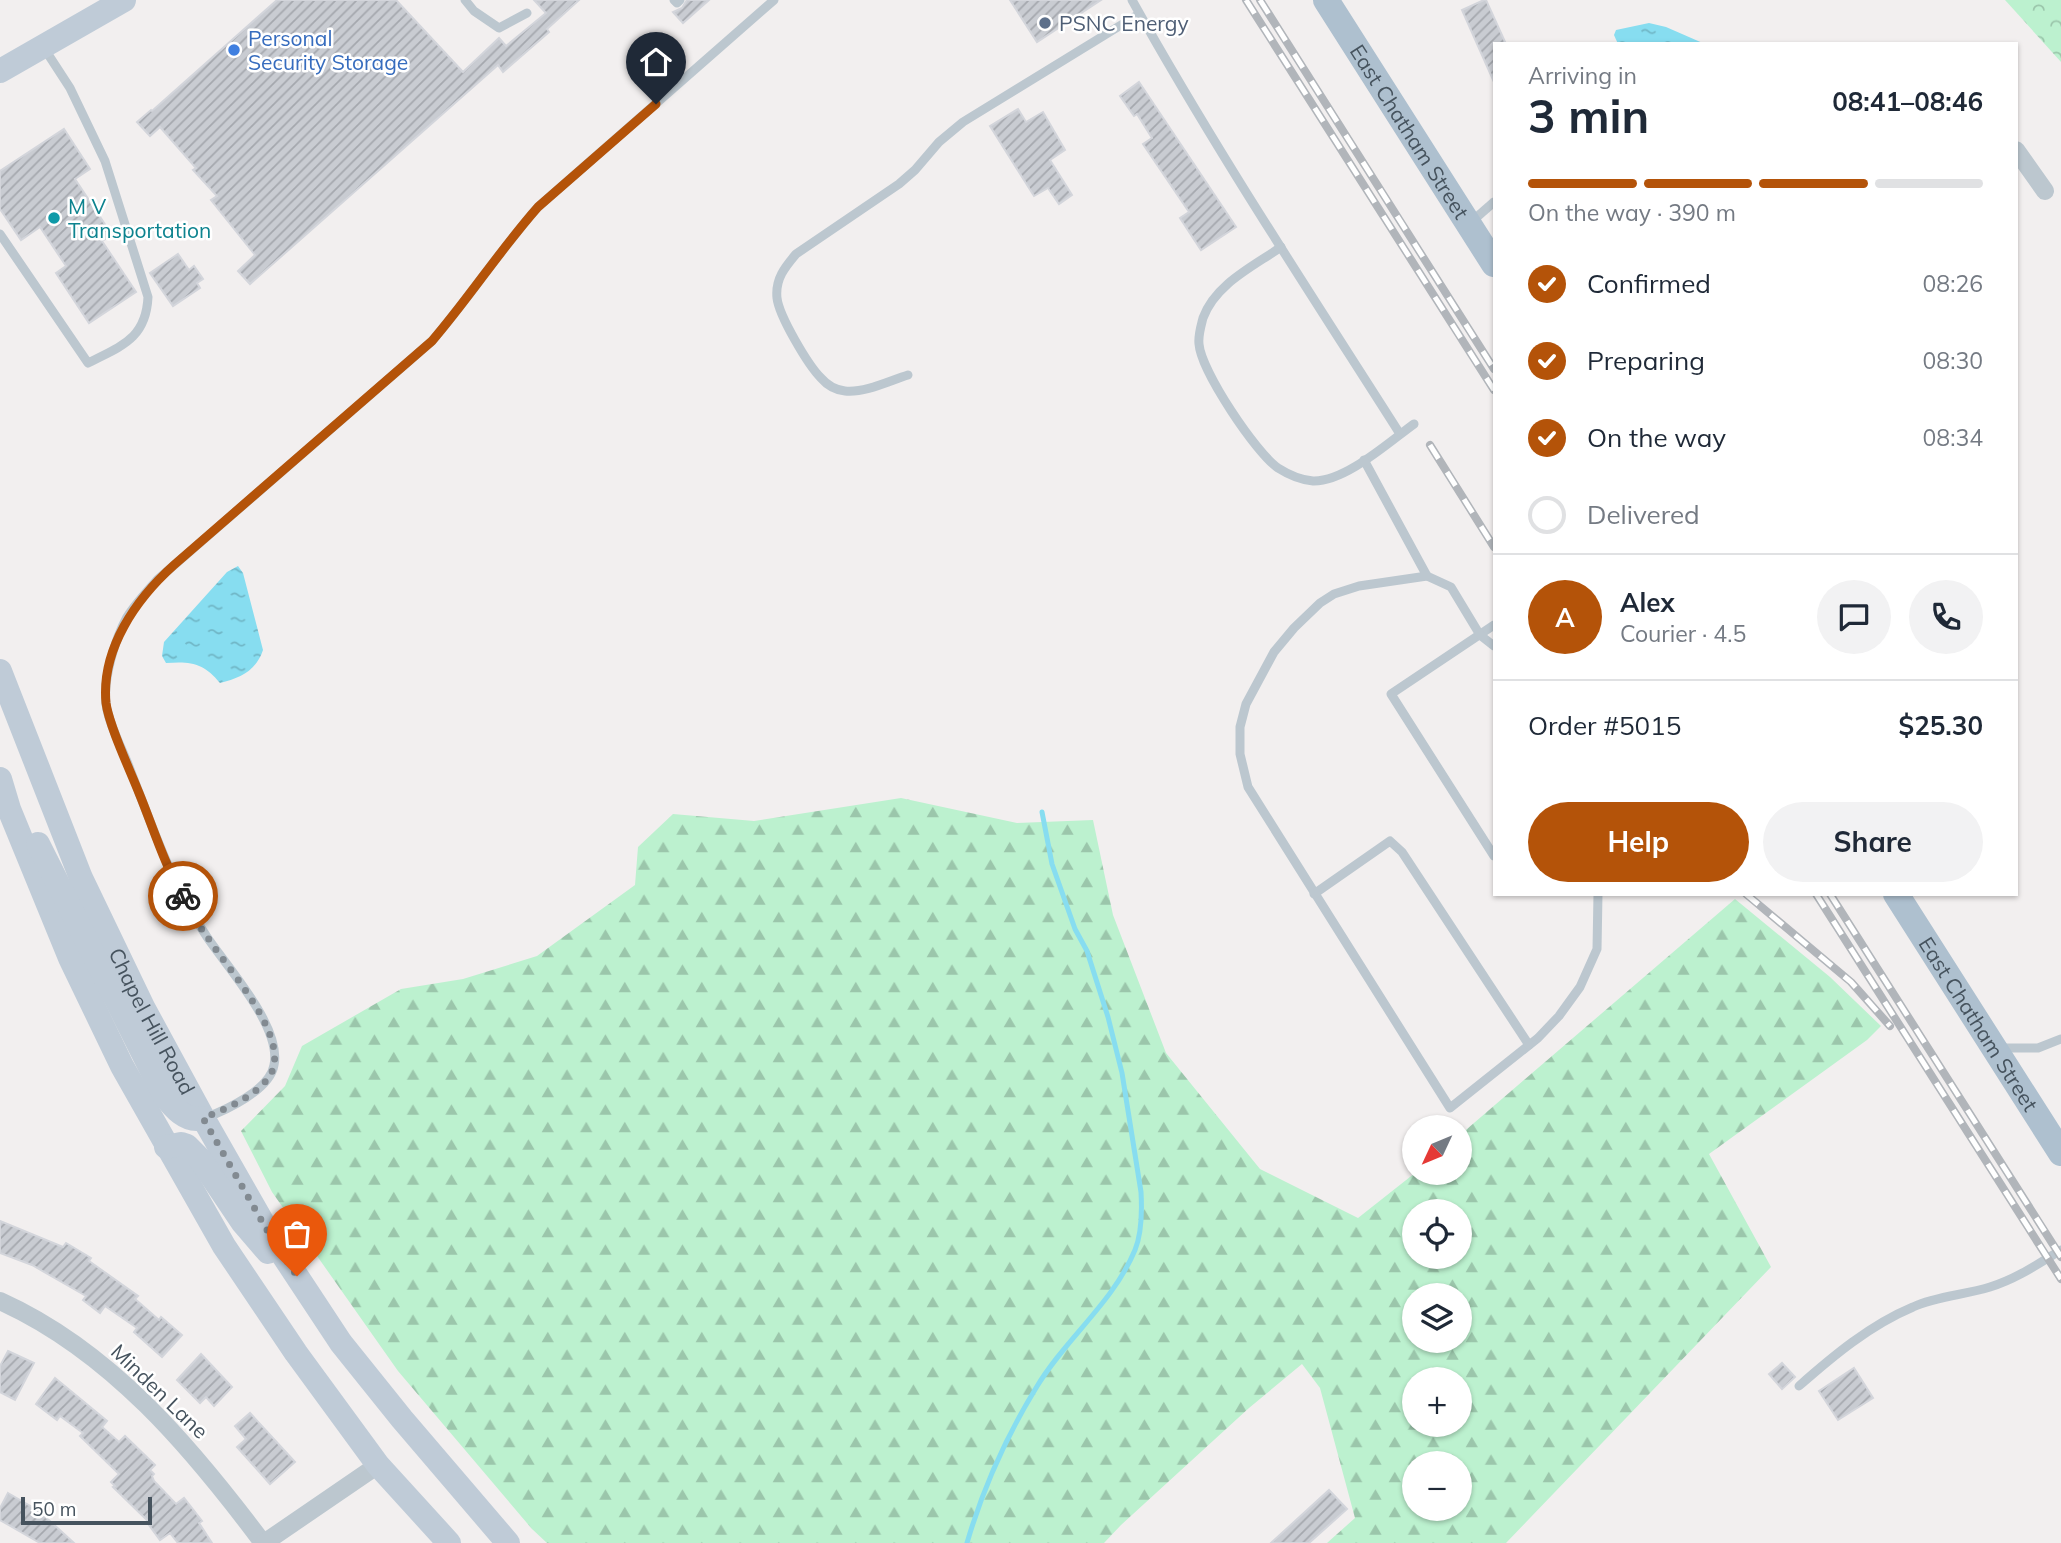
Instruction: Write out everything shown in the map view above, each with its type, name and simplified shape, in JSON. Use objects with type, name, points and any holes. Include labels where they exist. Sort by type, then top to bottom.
[{"type":"main road","points":[[0,71],[124,0]]},
{"type":"main road","name":"East Chatham Street","points":[[1326,0],[1493,262]]},
{"type":"main road","name":"Chapel Hill Road","points":[[0,671],[81,878],[144,1007],[271,1237],[341,1343],[508,1543]]},
{"type":"main road","points":[[0,778],[47,858],[164,1095],[180,1113],[191,1119],[203,1118]]},
{"type":"main road","points":[[0,778],[9,808],[70,958],[122,1066],[224,1246],[296,1353],[379,1465],[449,1543]]},
{"type":"main road","name":"East Chatham Street","points":[[1897,896],[2061,1153]]},
{"type":"main road","points":[[166,1147],[181,1143],[194,1151],[243,1223],[310,1295]]},
{"type":"street","points":[[2018,153],[2045,191]]},
{"type":"street","name":"Minden Lane","points":[[0,1301],[62,1336],[118,1379],[170,1429],[214,1478],[263,1543]]},
{"type":"street","points":[[263,1543],[379,1465]]},
{"type":"lane","points":[[465,0],[474,11],[499,29],[527,13]]},
{"type":"lane","points":[[203,1118],[220,1112],[269,1079],[274,1066],[274,1052],[270,1032],[254,1004],[205,934],[179,889],[114,728],[106,704],[109,666],[127,617],[165,572],[432,341],[463,306],[538,207],[774,0]]},
{"type":"lane","points":[[1132,0],[1281,247],[1400,434]]},
{"type":"lane","points":[[908,375],[858,390],[845,391],[831,387],[820,377],[781,316],[777,297],[783,270],[796,254],[907,177],[939,142],[963,122],[1139,14]]},
{"type":"lane","points":[[0,234],[88,363],[130,341],[147,316],[148,297],[106,161],[70,88],[43,47]]},
{"type":"lane","points":[[1469,224],[1493,203]]},
{"type":"lane","points":[[1281,247],[1225,286],[1209,304],[1200,330],[1199,344],[1210,377],[1261,452],[1293,477],[1313,481],[1328,479],[1364,460],[1415,424]]},
{"type":"lane","points":[[1364,460],[1427,576]]},
{"type":"lane","points":[[1493,645],[1480,635],[1451,587],[1427,576],[1345,589],[1320,603],[1274,652],[1246,704],[1240,727],[1240,754],[1248,787],[1450,1108],[1529,1045],[1559,1016],[1597,949],[1598,896]]},
{"type":"lane","points":[[1493,626],[1391,694],[1493,854]]},
{"type":"lane","points":[[1314,894],[1390,841],[1402,852],[1529,1045]]},
{"type":"lane","points":[[1994,1047],[2038,1048],[2061,1038]]},
{"type":"lane","points":[[1799,1386],[1834,1355],[1892,1317],[1923,1303],[2011,1280],[2061,1250]]},
{"type":"green space","points":[[2005,0],[2061,0],[2061,62]]},
{"type":"green space","points":[[901,798],[1017,823],[1093,820],[1113,915],[1166,1053],[1260,1169],[1358,1218],[1402,1183],[1472,1185],[1472,1125],[1735,899],[1830,977],[1881,1026],[1867,1040],[1709,1154],[1771,1267],[1506,1543],[1327,1543],[1355,1518],[1320,1388],[1302,1364],[1249,1408],[1104,1543],[547,1543],[532,1529],[398,1371],[272,1192],[241,1131],[285,1086],[302,1046],[401,989],[463,979],[537,956],[635,885],[638,847],[673,814],[754,821]]},
{"type":"water","points":[[1649,23],[1666,27],[1700,42],[1617,42],[1614,35],[1616,30]]},
{"type":"water","points":[[238,566],[243,573],[263,650],[256,663],[241,676],[220,683],[202,667],[183,662],[166,663],[162,656],[164,642],[227,572]]},
{"type":"building","points":[[277,0],[396,0],[463,72],[499,38],[506,46],[546,13],[534,0],[579,0],[547,29],[549,32],[503,72],[498,65],[250,284],[238,271],[255,255],[211,200],[217,196],[160,127],[150,136],[137,122]]},
{"type":"building","points":[[687,0],[709,0],[683,23],[673,12],[682,8]]},
{"type":"building","name":"PSNC Energy","points":[[1010,0],[1101,0],[1037,42]]},
{"type":"building","points":[[1486,0],[1505,42],[1493,42],[1493,80],[1462,10]]},
{"type":"building","points":[[1139,82],[1236,227],[1201,250],[1180,218],[1189,212],[1143,144],[1152,138],[1137,114],[1134,116],[1120,96]]},
{"type":"building","points":[[1018,109],[1026,122],[1043,112],[1065,150],[1050,160],[1072,195],[1059,204],[1048,188],[1034,196],[990,126]]},
{"type":"building","name":"M V Transportation","points":[[64,129],[90,169],[75,179],[112,235],[102,241],[136,292],[89,323],[56,273],[66,266],[40,227],[21,240],[0,209],[0,171]]},
{"type":"building","points":[[178,254],[189,270],[194,266],[203,279],[197,283],[200,288],[173,306],[150,273]]},
{"type":"building","points":[[0,1221],[63,1247],[66,1243],[91,1258],[89,1261],[138,1296],[135,1299],[182,1335],[162,1357],[134,1332],[137,1328],[105,1306],[100,1313],[83,1300],[86,1296],[32,1265],[0,1253]]},
{"type":"building","points":[[8,1351],[34,1363],[15,1400],[0,1392],[0,1366]]},
{"type":"building","points":[[201,1354],[232,1387],[214,1406],[206,1397],[200,1403],[177,1380]]},
{"type":"building","points":[[1782,1363],[1795,1377],[1782,1389],[1769,1374]]},
{"type":"building","points":[[1854,1368],[1873,1398],[1838,1420],[1819,1391]]},
{"type":"building","points":[[55,1378],[107,1421],[102,1427],[119,1442],[125,1436],[155,1465],[150,1470],[154,1474],[154,1481],[176,1504],[184,1498],[202,1521],[199,1523],[212,1543],[178,1543],[170,1533],[160,1540],[149,1525],[151,1524],[113,1487],[115,1486],[111,1482],[119,1474],[80,1436],[83,1433],[60,1416],[57,1420],[36,1404]]},
{"type":"building","points":[[250,1413],[295,1462],[270,1484],[237,1447],[246,1439],[235,1426]]},
{"type":"building","points":[[1329,1490],[1347,1509],[1309,1543],[1271,1543]]},
{"type":"building","points":[[8,1493],[39,1511],[74,1543],[40,1543],[0,1520],[0,1508]]},
{"type":"waterway","points":[[967,1543],[988,1483],[1025,1406],[1048,1370],[1102,1304],[1126,1269],[1135,1250],[1140,1229],[1141,1192],[1122,1073],[1087,951],[1075,929],[1052,864],[1042,812]]},
{"type":"railway","points":[[1246,0],[1493,388]]},
{"type":"railway","points":[[1260,0],[1493,367]]},
{"type":"railway","points":[[1430,445],[1493,545]]},
{"type":"railway","points":[[1748,896],[1851,982],[1890,1026]]},
{"type":"railway","points":[[1817,896],[2061,1279]]},
{"type":"railway","points":[[1831,896],[2061,1257]]},
{"type":"way so far","points":[[183,896],[205,934],[254,1004],[270,1032],[274,1052],[274,1066],[269,1079],[220,1112],[203,1118],[271,1237],[297,1276]]},
{"type":"place","name":"PSNC Energy","points":[[1045,23]]},
{"type":"place","name":"Personal Security Storage","points":[[234,50]]},
{"type":"place","name":"M V Transportation","points":[[54,218]]},
{"type":"route","points":[[183,896],[162,851],[106,704],[109,666],[127,617],[157,580],[410,363],[463,306],[538,207],[656,104]]}]
